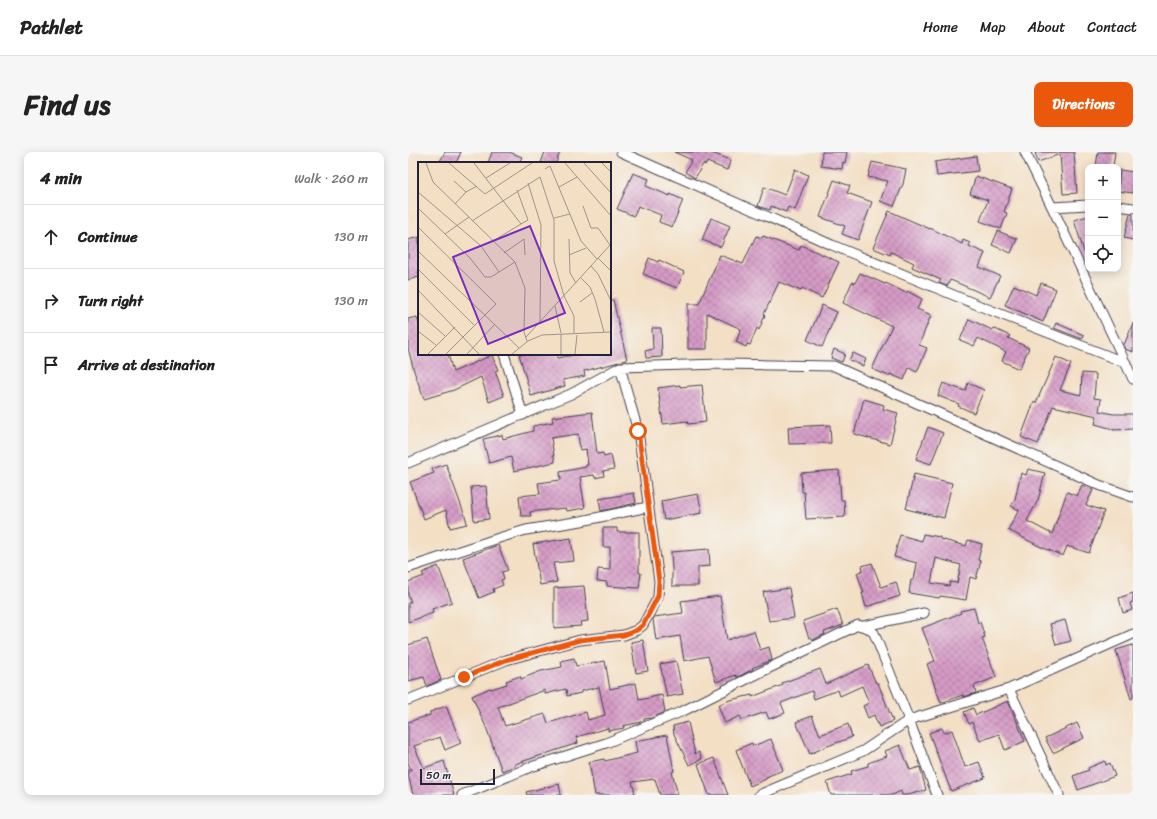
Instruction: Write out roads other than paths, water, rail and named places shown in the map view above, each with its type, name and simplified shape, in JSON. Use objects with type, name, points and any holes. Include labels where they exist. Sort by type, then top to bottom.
[{"type":"street","points":[[621,152],[854,254],[985,308],[1126,363]]},
{"type":"street","points":[[1025,152],[1133,379]]},
{"type":"street","points":[[1052,207],[1085,205]]},
{"type":"street","points":[[1121,206],[1133,208]]},
{"type":"street","points":[[504,355],[523,415]]},
{"type":"street","points":[[408,463],[571,394],[620,367],[720,364],[834,366],[1099,485],[1133,497]]},
{"type":"street","points":[[408,700],[506,660],[580,640],[624,635],[637,630],[643,625],[658,596],[659,581],[638,431],[620,367]]},
{"type":"street","points":[[408,568],[526,530],[581,521],[648,507]]},
{"type":"street","points":[[462,795],[531,767],[606,744],[683,711],[858,625],[864,626],[924,613]]},
{"type":"street","points":[[864,626],[874,634],[909,720],[937,795]]},
{"type":"street","points":[[760,795],[863,751],[909,720],[1009,689],[1133,634]]},
{"type":"street","points":[[1009,689],[1059,795]]}]
